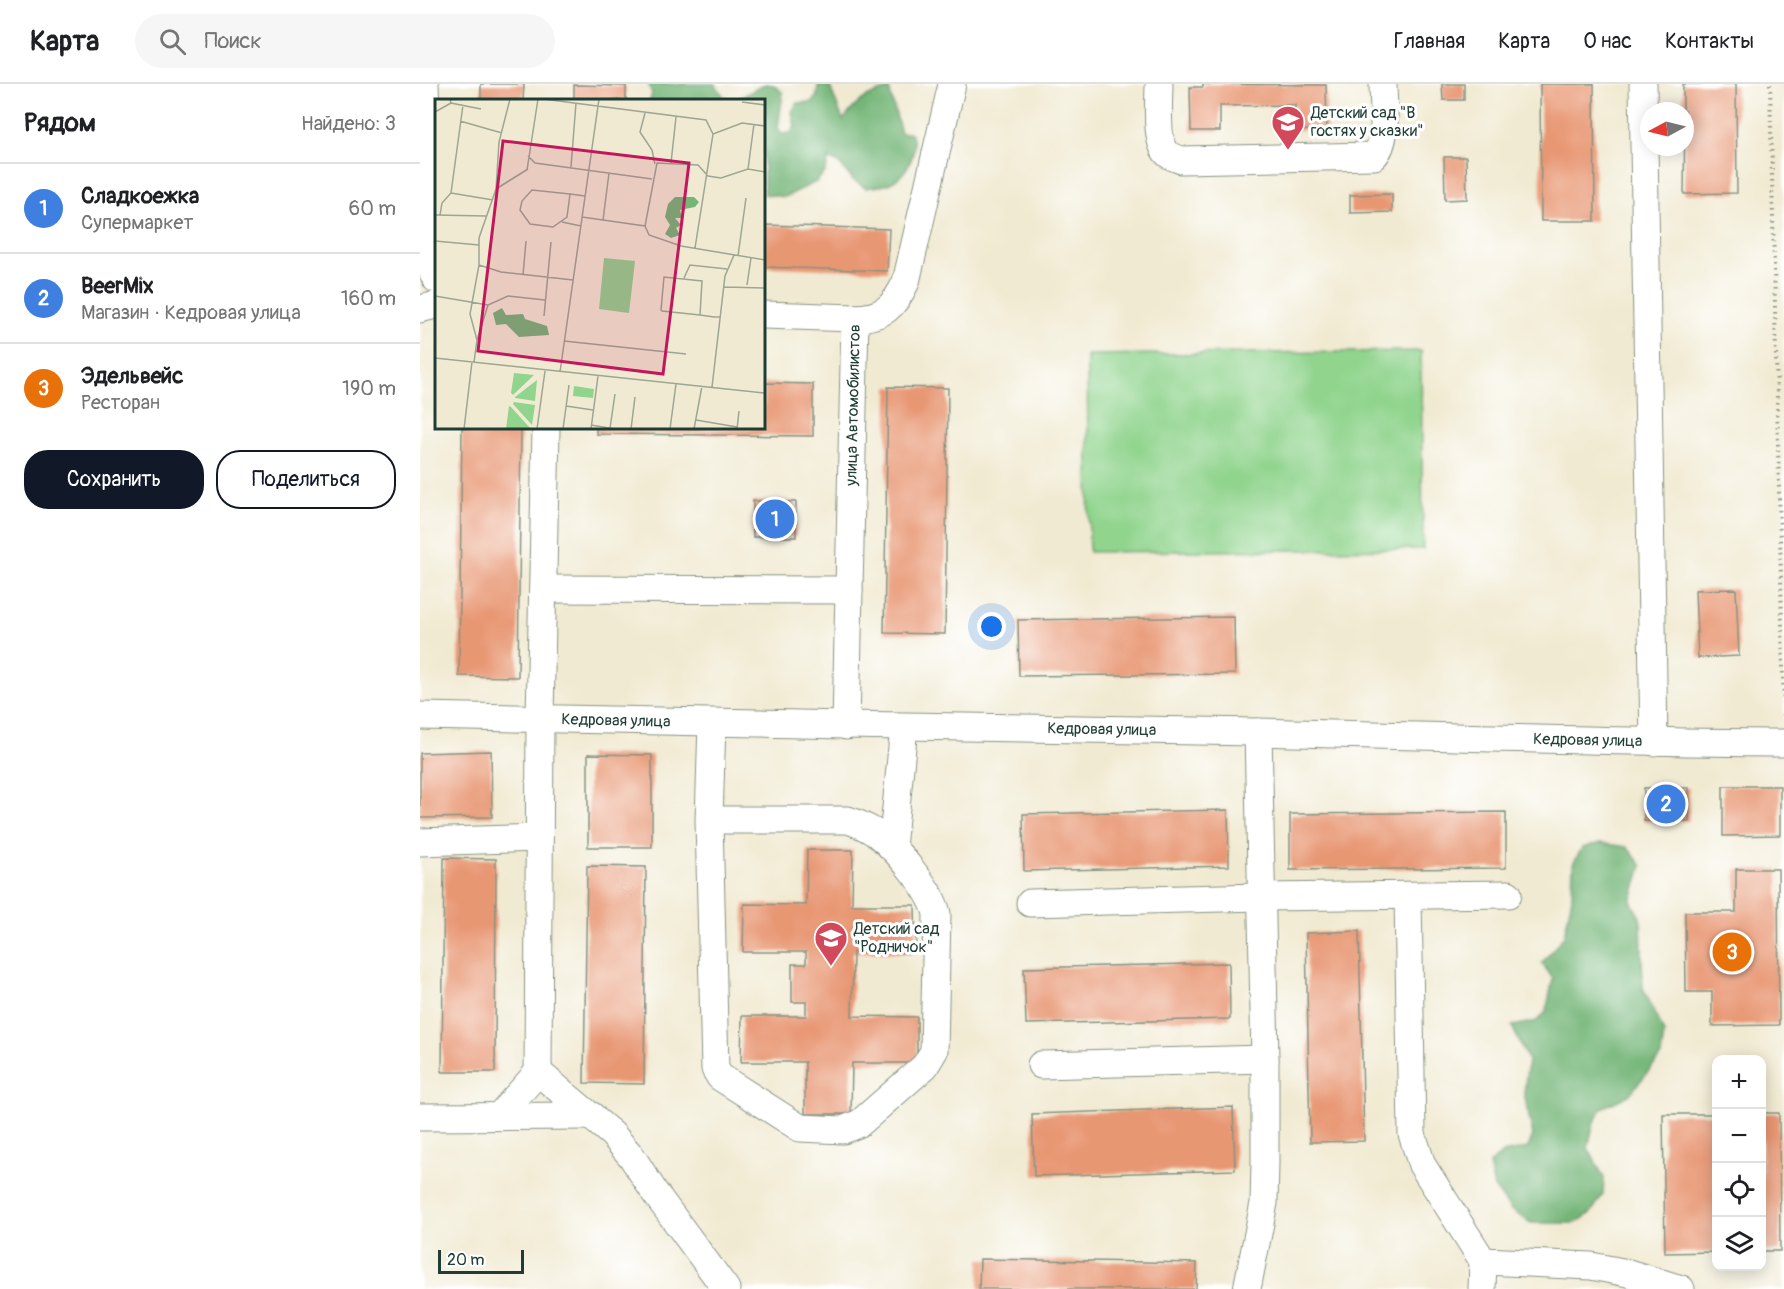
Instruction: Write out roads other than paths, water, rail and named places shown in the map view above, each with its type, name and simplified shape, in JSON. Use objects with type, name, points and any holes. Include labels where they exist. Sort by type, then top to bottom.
[{"type":"street","points":[[424,84],[425,201],[432,271],[435,277]]},
{"type":"street","name":"улица Автомобилистов","points":[[846,726],[855,318],[870,317],[886,310],[897,300],[906,282],[952,84]]},
{"type":"street","points":[[1159,84],[1160,139],[1168,155],[1181,160],[1374,156],[1380,150],[1383,140],[1383,84]]},
{"type":"street","points":[[1643,84],[1654,742]]},
{"type":"street","points":[[420,309],[435,305]]},
{"type":"street","points":[[765,315],[855,318]]},
{"type":"street","points":[[499,1116],[538,1072],[540,719],[546,429]]},
{"type":"street","points":[[543,589],[849,590]]},
{"type":"street","name":"Кедровая улица","points":[[420,717],[1784,743]]},
{"type":"street","points":[[709,820],[848,820],[859,824],[874,832],[892,848],[935,904],[937,914],[934,1051],[925,1066],[860,1123],[843,1130],[806,1129],[792,1124],[720,1077],[715,1069],[709,820],[712,723]]},
{"type":"street","points":[[892,848],[904,727]]},
{"type":"street","points":[[1247,1289],[1264,1203],[1265,1059],[1258,732]]},
{"type":"street","points":[[420,842],[539,837]]},
{"type":"street","points":[[1030,903],[1508,894]]},
{"type":"street","points":[[1408,896],[1412,1134],[1422,1165],[1483,1261],[1482,1289]]},
{"type":"street","points":[[1041,1065],[1265,1059]]},
{"type":"street","points":[[538,1072],[612,1134],[632,1157],[655,1193],[726,1289]]},
{"type":"street","points":[[420,1117],[592,1116]]},
{"type":"street","points":[[1483,1261],[1592,1266],[1628,1273],[1681,1289]]},
{"type":"place","name":"Детский сад \"В гостях у сказки\"","points":[[1288,151]]},
{"type":"place","name":"Сладкоежка","points":[[775,519]]},
{"type":"place","name":"BeerMix","points":[[1666,804]]},
{"type":"place","name":"Эдельвейс","points":[[1732,952]]},
{"type":"place","name":"Детский сад \"Родничок\"","points":[[831,967]]}]
